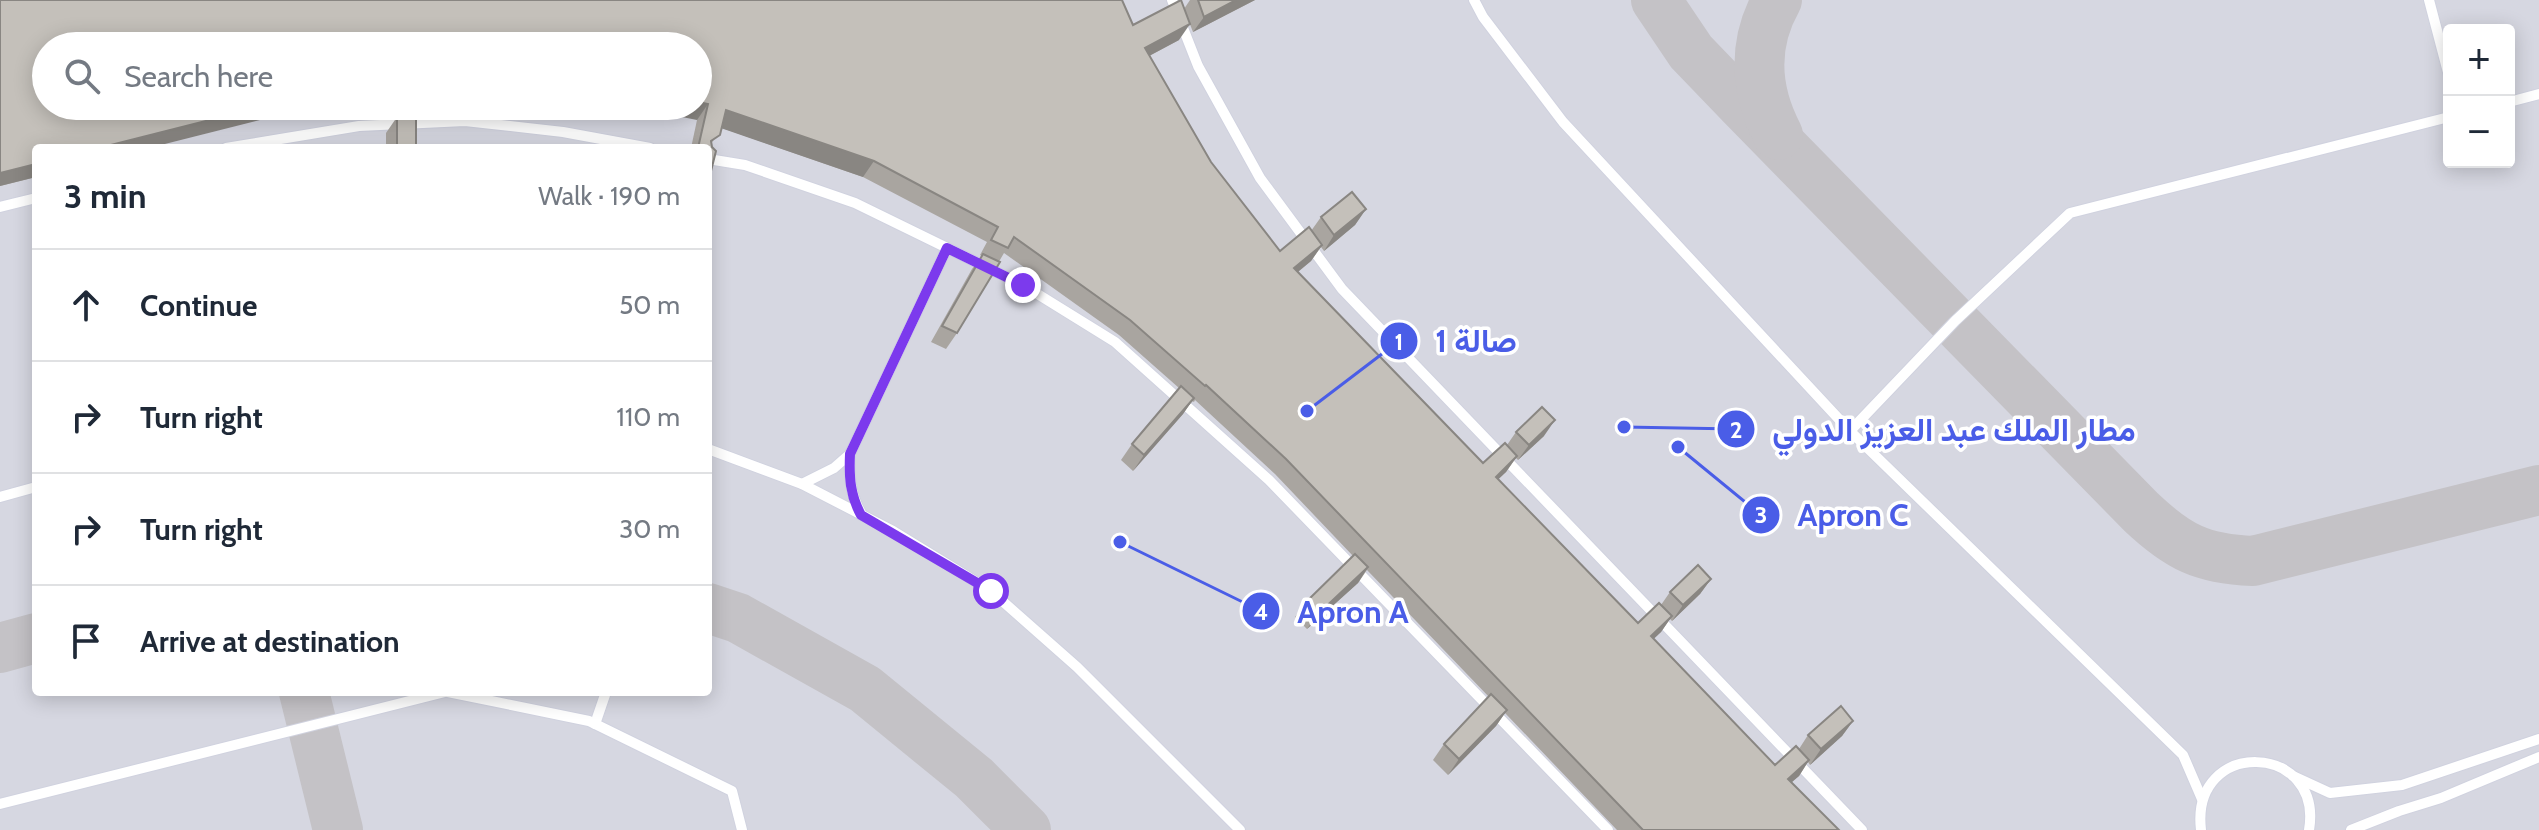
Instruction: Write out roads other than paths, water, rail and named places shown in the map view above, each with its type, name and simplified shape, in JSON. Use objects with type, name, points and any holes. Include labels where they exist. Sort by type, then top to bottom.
[{"type":"lane","points":[[1172,0],[1198,66],[1260,178],[1342,289],[1862,830]]},
{"type":"lane","points":[[1474,0],[1483,17],[1563,122],[1850,431],[2183,755],[2202,799]]},
{"type":"lane","points":[[2429,0],[2443,53]]},
{"type":"lane","points":[[2515,100],[2539,94]]},
{"type":"lane","points":[[1850,431],[1955,321],[2070,213],[2443,119]]},
{"type":"lane","points":[[250,144],[359,126],[465,121],[563,132],[628,144]]},
{"type":"lane","points":[[712,160],[745,165],[855,203],[1023,285],[1115,342],[1269,480],[1608,830]]},
{"type":"lane","points":[[0,207],[32,199]]},
{"type":"lane","points":[[861,515],[853,499],[849,476],[850,454],[947,248]]},
{"type":"lane","points":[[712,450],[802,484],[991,591],[1077,667],[1240,830]]},
{"type":"lane","points":[[802,484],[834,468],[850,454]]},
{"type":"lane","points":[[0,497],[32,488]]},
{"type":"lane","points":[[0,804],[430,696]]},
{"type":"lane","points":[[465,696],[595,724],[732,791],[742,830]]},
{"type":"lane","points":[[595,724],[605,696]]},
{"type":"lane","points":[[2201,830],[2199,815],[2202,799],[2210,784],[2223,771],[2241,762],[2259,761],[2277,765],[2330,793],[2402,785],[2539,739]]},
{"type":"lane","points":[[2351,830],[2441,798],[2539,757]]},
{"type":"lane","points":[[2293,776],[2305,791],[2311,809],[2309,830]]},
{"type":"place","name":"صالة 1","points":[[1307,411]]},
{"type":"place","name":"مطار الملك عبد العزيز الدولي","points":[[1624,427]]},
{"type":"place","name":"Apron C","points":[[1678,447]]},
{"type":"place","name":"Apron A","points":[[1120,542]]}]
